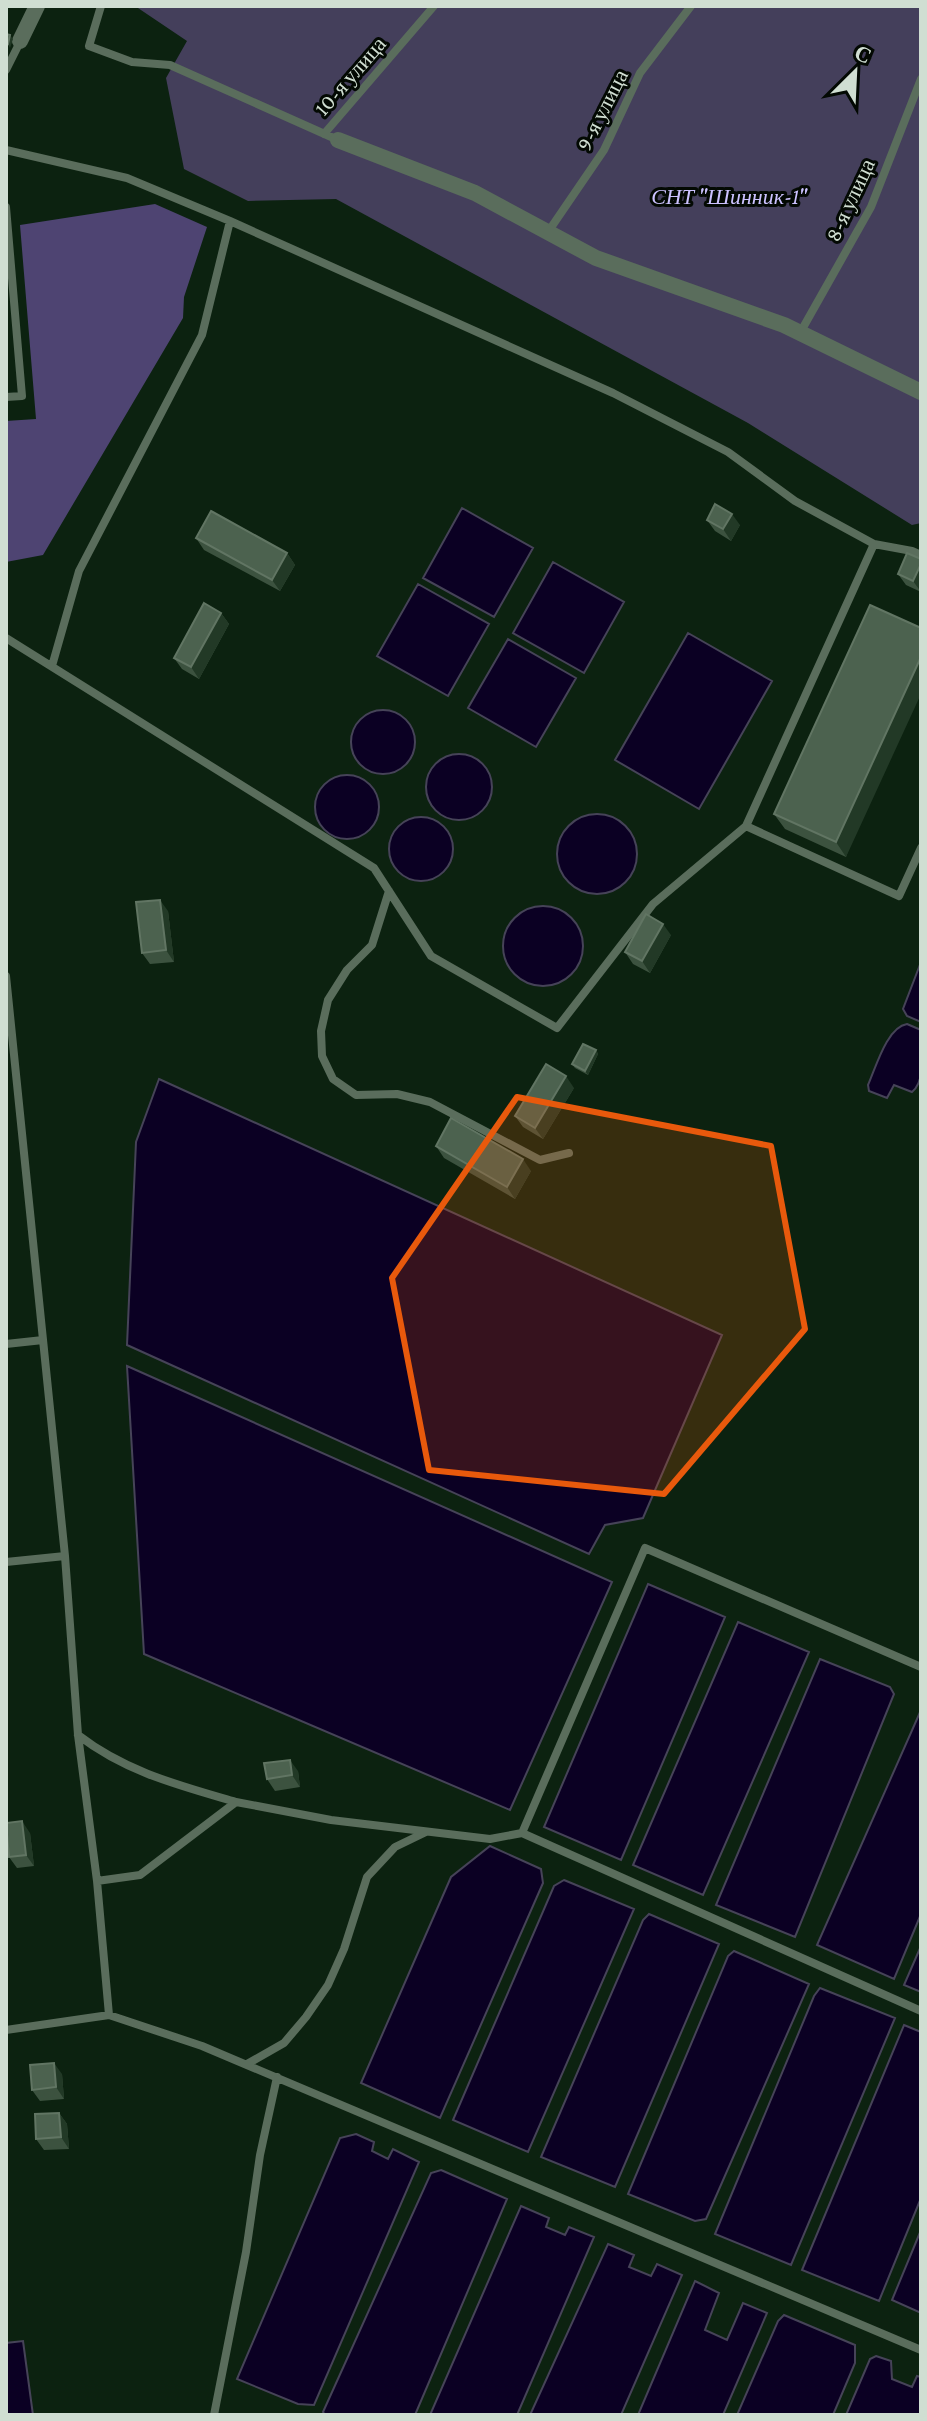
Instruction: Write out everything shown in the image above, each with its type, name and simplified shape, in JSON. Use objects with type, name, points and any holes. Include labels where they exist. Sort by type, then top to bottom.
[{"type":"street","points":[[20,41],[37,6]]},
{"type":"street","points":[[331,137],[475,193],[596,258],[784,325],[921,392]]},
{"type":"lane","points":[[101,6],[89,46],[132,62],[170,65],[331,137]]},
{"type":"lane","name":"10-я улица","points":[[331,137],[434,6]]},
{"type":"lane","name":"9-я улица","points":[[548,232],[604,150],[640,73],[691,6]]},
{"type":"lane","points":[[6,70],[20,41]]},
{"type":"lane","name":"8-я улица","points":[[800,333],[871,207],[921,79]]},
{"type":"lane","points":[[6,150],[127,178],[230,221],[613,393],[728,452],[795,501],[874,544],[921,555]]},
{"type":"lane","points":[[6,207],[22,396],[6,397]]},
{"type":"lane","points":[[52,666],[79,571],[202,335],[230,221]]},
{"type":"lane","points":[[6,638],[374,868],[431,956],[557,1028],[653,904],[746,826],[874,544]]},
{"type":"lane","points":[[746,826],[899,896],[921,848]]},
{"type":"lane","points":[[389,891],[372,945],[347,970],[328,1000],[321,1031],[322,1056],[333,1079],[356,1095],[397,1094],[430,1102],[540,1160],[569,1153]]},
{"type":"lane","points":[[6,976],[10,1056],[43,1340],[65,1556],[78,1735],[97,1881],[109,2015]]},
{"type":"lane","points":[[6,1344],[43,1340]]},
{"type":"lane","points":[[522,1833],[645,1548],[921,1667]]},
{"type":"lane","points":[[6,1562],[65,1556]]},
{"type":"lane","points":[[78,1735],[102,1754],[145,1774],[236,1802],[331,1820],[490,1839],[522,1833],[921,2011]]},
{"type":"lane","points":[[97,1881],[140,1875],[236,1802]]},
{"type":"lane","points":[[247,2064],[284,2043],[328,1985],[344,1949],[367,1877],[395,1847],[427,1831]]},
{"type":"lane","points":[[6,2030],[109,2015],[202,2046],[921,2350]]},
{"type":"lane","points":[[214,2415],[246,2252],[260,2155],[277,2077]]},
{"type":"highlighted area","points":[[517,1097],[771,1146],[805,1329],[664,1494],[429,1470],[392,1278]]},
{"type":"green space","name":"СНТ \"Шинник-1\"","points":[[135,6],[921,6],[921,523],[912,525],[748,423],[336,199],[248,201],[184,169],[166,78],[187,41]]},
{"type":"shaded area","points":[[155,204],[207,227],[184,297],[183,318],[43,555],[6,562],[6,421],[36,419],[20,225]]},
{"type":"shaded area","points":[[462,508],[533,548],[494,617],[423,578]]},
{"type":"shaded area","points":[[553,562],[624,602],[584,673],[513,633]]},
{"type":"shaded area","points":[[418,584],[489,624],[448,696],[377,656]]},
{"type":"shaded area","points":[[688,633],[772,681],[699,809],[615,760]]},
{"type":"shaded area","points":[[508,639],[576,678],[536,747],[468,708]]},
{"type":"shaded area","points":[[377,710],[389,710],[406,719],[413,730],[413,754],[406,765],[389,774],[377,774],[365,769],[356,760],[351,748],[351,736],[356,724],[365,715]]},
{"type":"shaded area","points":[[459,754],[472,757],[482,764],[489,774],[492,787],[489,800],[482,810],[472,817],[459,820],[446,817],[436,810],[429,800],[426,787],[429,774],[436,764],[446,757]]},
{"type":"shaded area","points":[[341,775],[353,775],[370,784],[377,795],[377,819],[370,830],[353,839],[341,839],[329,834],[320,825],[315,813],[315,801],[320,789],[329,780]]},
{"type":"shaded area","points":[[597,814],[612,817],[625,826],[634,839],[637,854],[634,869],[625,882],[612,891],[597,894],[582,891],[569,882],[560,869],[557,854],[560,839],[569,826],[582,817]]},
{"type":"shaded area","points":[[421,817],[439,823],[447,831],[453,849],[447,867],[439,875],[421,881],[403,875],[395,867],[389,849],[395,831],[403,823]]},
{"type":"shaded area","points":[[543,906],[558,909],[571,918],[580,931],[583,946],[580,961],[571,974],[558,983],[543,986],[528,983],[515,974],[506,961],[503,946],[506,931],[515,918],[528,909]]},
{"type":"shaded area","points":[[921,962],[921,1022],[907,1016],[903,1009]]},
{"type":"shaded area","points":[[907,1024],[921,1030],[922,1063],[917,1087],[912,1092],[894,1085],[887,1098],[869,1091],[868,1085],[888,1040]]},
{"type":"shaded area","points":[[159,1079],[722,1335],[643,1518],[605,1525],[589,1554],[127,1345],[136,1142]]},
{"type":"shaded area","points":[[127,1366],[612,1582],[510,1810],[144,1654]]},
{"type":"shaded area","points":[[648,1584],[725,1617],[621,1860],[544,1827]]},
{"type":"shaded area","points":[[738,1622],[809,1652],[703,1895],[633,1865]]},
{"type":"shaded area","points":[[820,1659],[890,1687],[894,1694],[795,1937],[716,1905]]},
{"type":"shaded area","points":[[921,1710],[921,1914],[894,1979],[817,1945]]},
{"type":"shaded area","points":[[490,1846],[541,1869],[543,1883],[440,2118],[361,2083],[451,1877]]},
{"type":"shaded area","points":[[564,1880],[634,1909],[528,2152],[453,2120],[554,1886]]},
{"type":"shaded area","points":[[649,1914],[719,1944],[615,2187],[541,2157],[643,1920]]},
{"type":"shaded area","points":[[921,1946],[921,1992],[904,1985]]},
{"type":"shaded area","points":[[734,1951],[809,1984],[706,2219],[695,2221],[628,2194],[728,1956]]},
{"type":"shaded area","points":[[820,1988],[895,2018],[791,2265],[715,2234]]},
{"type":"shaded area","points":[[904,2025],[921,2032],[921,2198],[879,2301],[802,2270]]},
{"type":"shaded area","points":[[356,2134],[374,2142],[372,2151],[388,2159],[393,2149],[419,2162],[314,2405],[298,2404],[237,2379],[340,2138]]},
{"type":"shaded area","points":[[441,2170],[507,2199],[415,2415],[325,2415],[323,2412],[431,2173]]},
{"type":"shaded area","points":[[521,2206],[549,2218],[546,2227],[565,2235],[569,2227],[594,2237],[517,2415],[430,2415]]},
{"type":"shaded area","points":[[921,2230],[921,2313],[892,2300]]},
{"type":"shaded area","points":[[608,2244],[634,2255],[629,2267],[651,2276],[657,2264],[682,2275],[621,2415],[530,2415]]},
{"type":"shaded area","points":[[695,2281],[719,2293],[705,2330],[727,2340],[743,2303],[767,2313],[723,2415],[638,2415]]},
{"type":"shaded area","points":[[784,2315],[855,2345],[855,2363],[833,2415],[737,2415],[778,2321]]},
{"type":"shaded area","points":[[23,2341],[33,2415],[6,2415],[6,2343]]},
{"type":"shaded area","points":[[876,2356],[891,2361],[892,2379],[912,2387],[917,2376],[921,2377],[921,2415],[846,2415],[870,2359]]},
{"type":"building","points":[[715,504],[732,514],[723,529],[707,520]]},
{"type":"building","points":[[211,511],[287,553],[272,580],[196,538]]},
{"type":"building","points":[[907,553],[921,559],[913,581],[898,574]]},
{"type":"building","points":[[204,603],[221,613],[191,667],[174,658]]},
{"type":"building","points":[[870,605],[921,628],[921,657],[836,842],[774,814]]},
{"type":"building","points":[[160,900],[166,950],[142,953],[136,902]]},
{"type":"building","points":[[646,914],[663,924],[642,961],[625,952]]},
{"type":"building","points":[[583,1044],[596,1050],[585,1071],[572,1064]]},
{"type":"building","points":[[546,1064],[566,1076],[535,1128],[515,1116]]},
{"type":"building","points":[[451,1118],[523,1159],[507,1187],[436,1146]]},
{"type":"building","points":[[290,1760],[292,1775],[267,1779],[264,1763]]},
{"type":"building","points":[[22,1821],[26,1855],[9,1857],[6,1823]]},
{"type":"building","points":[[54,2063],[56,2087],[32,2090],[30,2065]]},
{"type":"building","points":[[59,2113],[61,2137],[36,2139],[35,2114]]}]
